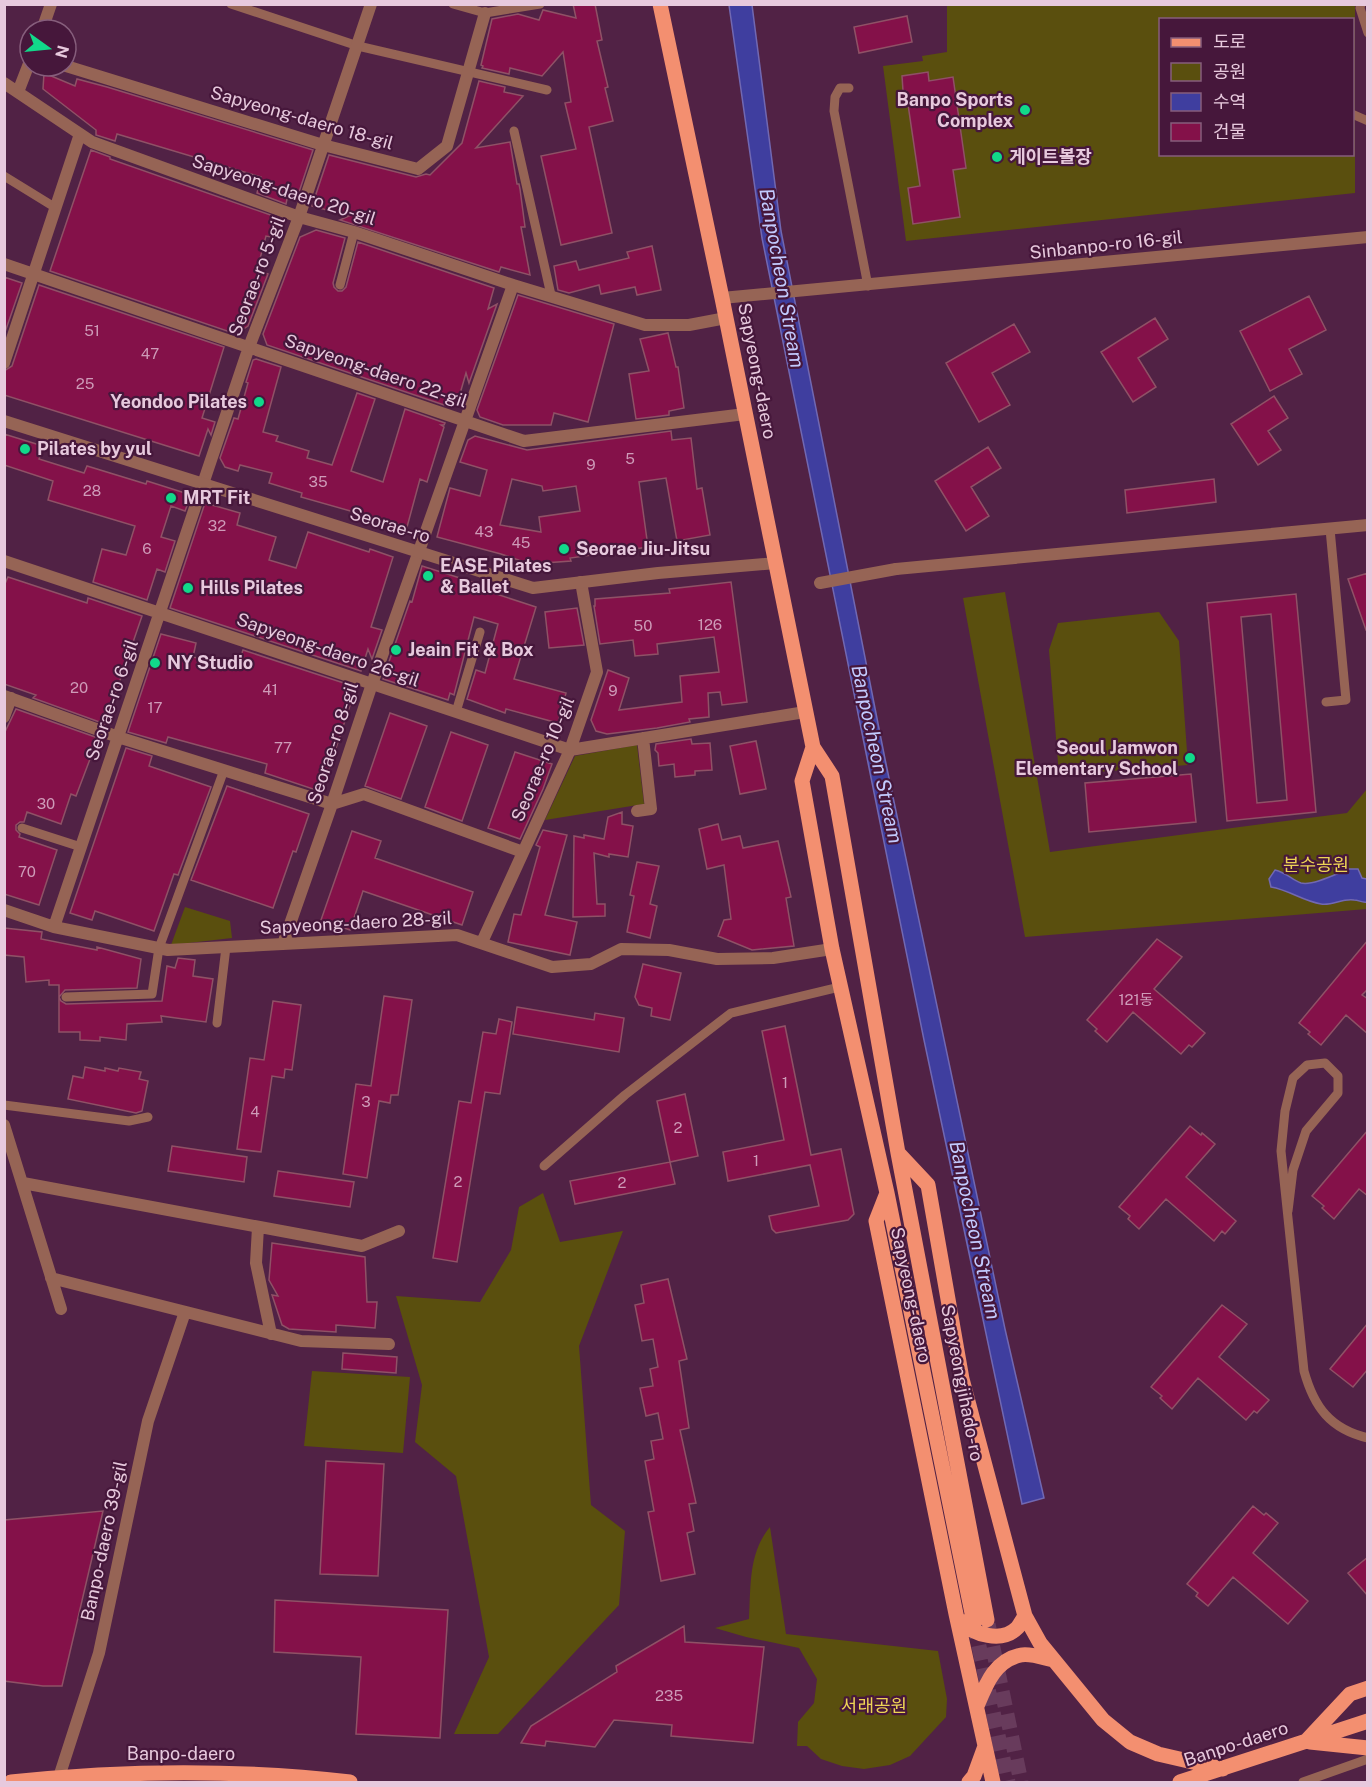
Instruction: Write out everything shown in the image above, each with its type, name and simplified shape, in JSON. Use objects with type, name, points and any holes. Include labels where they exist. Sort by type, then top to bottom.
[{"type":"main road","name":"Sapyeong-daero","points":[[660,4],[813,747],[832,776],[898,1153]]},
{"type":"main road","name":"Sapyeong-daero","points":[[813,747],[802,781],[839,987],[887,1194],[876,1221],[956,1614],[993,1782]]},
{"type":"main road","points":[[898,1153],[928,1185],[962,1378],[1025,1616],[1040,1643],[1053,1660],[1103,1720],[1130,1742],[1158,1754],[1222,1769]]},
{"type":"main road","name":"Sapyeongjihado-ro","points":[[887,1194],[981,1622],[898,1153]]},
{"type":"main road","points":[[956,1614],[968,1630],[986,1636],[1001,1635],[1016,1629],[1025,1616]]},
{"type":"main road","points":[[977,1706],[988,1680],[1004,1661],[1022,1654],[1053,1660]]},
{"type":"main road","name":"Banpo-daero","points":[[1305,1742],[1350,1694],[1368,1688]]},
{"type":"main road","points":[[1305,1742],[1368,1721]]},
{"type":"main road","name":"Banpo-daero","points":[[1180,1782],[1305,1742],[1368,1748]]},
{"type":"main road","points":[[969,1782],[974,1776],[985,1746]]},
{"type":"main road","points":[[1207,1782],[1222,1769]]},
{"type":"main road","name":"Banpo-daero","points":[[10,1782],[126,1773],[237,1773],[350,1782]]},
{"type":"street","name":"Seorae-ro 5-gil","points":[[204,485],[249,347],[299,217],[371,4]]},
{"type":"street","name":"Sapyeong-daero 18-gil","points":[[78,70],[323,144],[418,169],[447,146],[485,13]]},
{"type":"street","points":[[18,92],[23,78]]},
{"type":"street","name":"Sapyeong-daero 20-gil","points":[[4,83],[92,142],[299,217],[354,232],[513,285],[645,325],[689,326],[726,318]]},
{"type":"street","points":[[4,363],[80,134]]},
{"type":"street","name":"Sinbanpo-ro 16-gil","points":[[722,298],[848,288],[1368,237]]},
{"type":"street","name":"Sapyeong-daero 22-gil","points":[[4,264],[525,441],[745,414]]},
{"type":"street","name":"Seorae-ro 8-gil","points":[[282,944],[513,285]]},
{"type":"street","name":"Seorae-ro","points":[[4,421],[533,588],[776,563]]},
{"type":"street","name":"Seorae-ro 6-gil","points":[[54,927],[204,485]]},
{"type":"street","points":[[820,583],[896,569],[1368,525]]},
{"type":"street","name":"Sapyeong-daero 26-gil","points":[[4,561],[570,750],[806,712]]},
{"type":"street","name":"Seorae-ro 10-gil","points":[[482,942],[570,750],[597,672],[581,582]]},
{"type":"street","points":[[4,717],[8,697],[118,737],[332,804],[364,794],[523,852]]},
{"type":"street","points":[[637,812],[651,808],[644,738]]},
{"type":"street","name":"Sapyeong-daero 28-gil","points":[[4,910],[54,927],[168,950],[457,935],[552,967],[591,964],[621,949],[669,950],[728,959],[773,958],[832,949]]},
{"type":"street","points":[[4,1125],[61,1309]]},
{"type":"street","points":[[23,1183],[362,1246],[399,1231]]},
{"type":"street","points":[[258,1227],[256,1263],[271,1334]]},
{"type":"street","points":[[51,1278],[301,1341],[389,1344]]},
{"type":"street","name":"Banpo-daero 39-gil","points":[[59,1778],[99,1653],[148,1421],[185,1312]]},
{"type":"lane","points":[[231,4],[358,46],[547,90]]},
{"type":"lane","points":[[453,4],[485,13],[540,4]]},
{"type":"lane","points":[[1361,4],[1360,8],[1368,33]]},
{"type":"lane","points":[[849,88],[840,88],[835,98],[834,111],[868,286]]},
{"type":"lane","points":[[1354,114],[1368,121]]},
{"type":"lane","points":[[514,130],[551,295]]},
{"type":"lane","points":[[4,176],[56,208]]},
{"type":"lane","points":[[340,285],[354,232]]},
{"type":"lane","points":[[1326,702],[1346,700],[1330,529]]},
{"type":"lane","points":[[456,712],[480,632]]},
{"type":"lane","points":[[66,997],[152,994],[159,948],[224,771]]},
{"type":"lane","points":[[22,828],[81,847]]},
{"type":"lane","points":[[217,1023],[226,947]]},
{"type":"lane","points":[[544,1166],[625,1095],[731,1013],[839,987]]},
{"type":"lane","points":[[1288,1211],[1293,1170],[1306,1131],[1338,1093],[1338,1076],[1325,1063],[1307,1065],[1293,1078],[1285,1111],[1281,1151],[1304,1371],[1309,1391],[1320,1410],[1333,1423],[1354,1435],[1368,1438]]},
{"type":"lane","points":[[4,1105],[129,1121],[148,1117]]},
{"type":"lane","points":[[1303,1782],[1368,1759]]},
{"type":"green space","name":"Banpo Sports Complex","points":[[947,5],[1355,5],[1355,193],[906,241],[883,66],[923,61],[922,56],[947,52]]},
{"type":"green space","name":"분수공원","points":[[1005,592],[1050,852],[1347,813],[1367,789],[1367,909],[1025,937],[963,598]]},
{"type":"green space","points":[[1159,612],[1179,641],[1188,765],[1059,775],[1049,650],[1058,623]]},
{"type":"green space","points":[[637,745],[644,804],[545,820],[575,756]]},
{"type":"green space","points":[[185,907],[230,921],[232,938],[171,945]]},
{"type":"green space","points":[[543,1193],[560,1242],[623,1231],[579,1346],[591,1505],[625,1531],[619,1605],[498,1734],[454,1734],[489,1657],[456,1476],[415,1442],[422,1385],[396,1296],[480,1302],[511,1250],[519,1207]]},
{"type":"green space","points":[[312,1371],[410,1377],[403,1453],[304,1446]]},
{"type":"green space","name":"서래공원","points":[[770,1527],[786,1634],[938,1651],[947,1699],[946,1717],[910,1756],[890,1765],[864,1769],[842,1766],[821,1759],[807,1746],[797,1746],[798,1722],[814,1703],[817,1679],[799,1648],[715,1628],[749,1619],[754,1559]]},
{"type":"water","name":"Banpocheon Stream","points":[[729,5],[752,5],[781,231],[885,759],[1005,1329],[1044,1498],[1022,1504],[924,1040],[762,238]]},
{"type":"water","points":[[1349,869],[1358,869],[1362,878],[1367,879],[1367,902],[1350,900],[1325,904],[1314,903],[1271,887],[1269,879],[1275,870],[1298,882],[1306,883],[1319,881]]},
{"type":"building","points":[[573,4],[595,4],[602,40],[597,41],[613,121],[589,127],[612,233],[561,245],[541,156],[576,149],[565,103],[571,102],[563,52],[542,76],[510,68],[509,74],[482,68],[481,65],[492,19],[518,14],[539,20],[543,10],[576,18]]},
{"type":"building","points":[[907,16],[912,42],[859,53],[854,27]]},
{"type":"building","points":[[928,72],[929,81],[953,77],[966,168],[953,170],[960,217],[913,224],[908,188],[920,186],[902,76]]},
{"type":"building","points":[[44,78],[56,78],[75,86],[77,79],[313,150],[296,201],[287,199],[286,204],[257,193],[261,177],[117,134],[115,141],[96,135],[96,130],[43,89]]},
{"type":"building","points":[[479,81],[505,87],[504,92],[523,96],[476,148],[510,142],[517,184],[520,189],[525,227],[521,227],[530,275],[501,267],[499,272],[340,220],[349,216],[312,206],[329,155],[416,177],[430,175],[462,143]]},
{"type":"building","points":[[91,150],[110,157],[110,159],[282,219],[276,238],[266,236],[257,270],[268,274],[248,326],[236,334],[50,271]]},
{"type":"building","points":[[316,230],[345,238],[333,283],[338,291],[346,287],[358,242],[494,288],[488,309],[497,304],[469,383],[466,373],[457,404],[451,403],[450,407],[267,345],[263,334],[300,237]]},
{"type":"building","points":[[652,246],[661,290],[637,295],[635,287],[601,294],[599,285],[569,293],[558,290],[554,266],[576,261],[579,270],[629,258],[627,252]]},
{"type":"building","points":[[4,277],[22,283],[4,335]]},
{"type":"building","points":[[39,285],[224,347],[202,418],[215,422],[211,435],[208,429],[199,456],[4,395],[4,371],[12,366]]},
{"type":"building","points":[[518,295],[614,324],[588,422],[554,413],[551,425],[503,425],[480,417],[477,410]]},
{"type":"building","points":[[1309,296],[1326,330],[1289,349],[1302,374],[1270,391],[1240,331]]},
{"type":"building","points":[[1155,318],[1168,339],[1138,358],[1156,387],[1133,402],[1101,352]]},
{"type":"building","points":[[1014,324],[1030,352],[992,373],[1010,405],[979,422],[946,363]]},
{"type":"building","points":[[668,333],[676,367],[678,367],[684,408],[669,411],[669,415],[636,419],[629,374],[649,371],[640,339]]},
{"type":"building","points":[[253,360],[281,367],[263,432],[278,436],[276,441],[309,451],[307,458],[332,465],[357,393],[375,399],[351,471],[383,482],[405,409],[445,423],[441,425],[444,427],[427,482],[420,479],[407,527],[301,497],[302,493],[269,483],[272,473],[240,465],[238,471],[225,467],[220,458],[234,418],[238,419],[248,383],[246,382]]},
{"type":"building","points":[[1274,396],[1288,418],[1268,431],[1281,450],[1258,465],[1231,424]]},
{"type":"building","points":[[671,431],[672,440],[691,438],[697,489],[702,488],[710,535],[677,541],[666,478],[639,482],[648,547],[570,558],[571,561],[530,564],[437,537],[450,488],[480,496],[487,470],[460,462],[468,440],[475,436],[527,450]],"holes":[[[512,479],[542,486],[543,491],[576,486],[580,511],[539,517],[541,532],[500,525]]]},
{"type":"building","points":[[4,434],[43,446],[39,459],[84,473],[87,466],[146,484],[147,481],[185,493],[184,496],[190,498],[185,511],[171,506],[161,537],[175,541],[165,572],[157,569],[147,600],[93,582],[102,549],[126,555],[135,526],[48,500],[53,481],[4,465]]},
{"type":"building","points":[[988,447],[1001,468],[971,487],[989,516],[966,531],[935,481]]},
{"type":"building","points":[[1214,479],[1216,502],[1127,513],[1125,490]]},
{"type":"building","points":[[205,503],[240,513],[237,525],[276,537],[269,560],[296,568],[308,532],[369,552],[370,549],[393,557],[371,627],[382,630],[372,659],[368,649],[361,671],[170,608]]},
{"type":"building","points":[[422,566],[482,585],[481,589],[536,607],[514,679],[566,693],[558,723],[506,709],[505,713],[467,699],[476,670],[485,673],[498,624],[474,617],[454,695],[450,693],[448,700],[383,679],[410,601],[412,602]]},
{"type":"building","points":[[1368,573],[1368,629],[1366,630],[1348,579]]},
{"type":"building","points":[[8,577],[87,603],[88,598],[142,616],[105,724],[33,698],[36,695],[4,684],[4,586]]},
{"type":"building","points":[[731,582],[747,702],[722,705],[720,692],[708,693],[709,717],[689,719],[690,722],[657,728],[607,734],[596,731],[591,720],[608,670],[629,678],[619,710],[682,702],[680,676],[719,672],[714,637],[657,644],[658,654],[635,656],[633,640],[600,644],[595,599],[670,593],[669,589]]},
{"type":"building","points":[[1296,594],[1316,812],[1227,821],[1207,603]],"holes":[[[1271,614],[1287,800],[1257,803],[1241,617]]]},
{"type":"building","points":[[577,608],[584,645],[549,648],[545,612]]},
{"type":"building","points":[[161,634],[196,643],[193,657],[237,668],[243,650],[356,687],[323,788],[319,791],[265,773],[267,764],[168,737],[166,743],[128,732]]},
{"type":"building","points":[[16,709],[98,738],[76,796],[71,794],[61,824],[27,812],[24,822],[16,825],[19,837],[57,850],[39,905],[4,894],[4,734]]},
{"type":"building","points":[[390,713],[427,726],[401,799],[365,786]]},
{"type":"building","points":[[451,732],[488,745],[462,821],[425,807]]},
{"type":"building","points":[[691,739],[692,744],[710,743],[712,770],[695,771],[695,775],[675,777],[674,764],[659,766],[658,753],[655,750],[656,744]]},
{"type":"building","points":[[756,741],[766,789],[740,794],[730,746]]},
{"type":"building","points":[[126,748],[152,756],[149,766],[211,787],[178,875],[174,874],[154,931],[95,911],[92,920],[70,913]]},
{"type":"building","points":[[515,752],[552,764],[520,839],[488,828]]},
{"type":"building","points":[[1191,774],[1196,822],[1089,832],[1085,783]]},
{"type":"building","points":[[227,786],[309,814],[273,908],[191,880]]},
{"type":"building","points":[[622,812],[622,824],[633,826],[628,857],[609,854],[609,857],[594,853],[597,904],[605,904],[605,916],[573,917],[574,836],[584,838],[584,835],[604,839],[608,817]]},
{"type":"building","points":[[718,824],[722,840],[740,836],[743,848],[778,841],[791,897],[786,898],[794,946],[752,950],[718,936],[724,920],[731,919],[724,865],[707,869],[699,829]]},
{"type":"building","points":[[543,830],[567,835],[545,915],[577,922],[570,955],[508,942],[514,914],[521,915],[540,847],[536,845]]},
{"type":"building","points":[[352,831],[381,841],[375,858],[473,892],[462,925],[363,891],[350,930],[321,920]]},
{"type":"building","points":[[637,862],[659,866],[650,904],[657,906],[650,938],[627,932],[634,896],[630,895]]},
{"type":"building","points":[[4,928],[42,932],[41,939],[97,950],[97,947],[141,959],[137,988],[65,990],[59,997],[59,985],[49,985],[49,980],[26,982],[24,957],[4,955]]},
{"type":"building","points":[[1157,939],[1182,957],[1154,989],[1205,1033],[1192,1047],[1189,1045],[1181,1054],[1133,1012],[1107,1042],[1087,1020]]},
{"type":"building","points":[[1368,940],[1368,989],[1362,995],[1368,999],[1368,1034],[1346,1015],[1321,1045],[1299,1023]]},
{"type":"building","points":[[178,958],[195,960],[193,976],[213,979],[206,1022],[161,1016],[162,1022],[127,1024],[126,1040],[100,1037],[100,1041],[80,1040],[80,1032],[59,1032],[59,997],[66,1004],[162,1001],[167,966],[175,968]]},
{"type":"building","points":[[643,964],[681,973],[670,1020],[651,1016],[652,1008],[639,1005],[635,997]]},
{"type":"building","points":[[384,996],[412,1000],[398,1095],[391,1095],[390,1103],[379,1101],[367,1178],[343,1174],[356,1084],[371,1086]]},
{"type":"building","points":[[273,1001],[301,1005],[292,1070],[285,1069],[284,1078],[272,1076],[261,1152],[237,1149],[250,1058],[264,1060]]},
{"type":"building","points":[[517,1007],[594,1020],[595,1013],[624,1018],[619,1052],[513,1034]]},
{"type":"building","points":[[499,1019],[512,1022],[500,1094],[485,1092],[457,1262],[433,1258],[459,1101],[471,1103],[483,1032],[496,1034]]},
{"type":"building","points":[[785,1026],[811,1155],[841,1149],[854,1214],[848,1220],[776,1233],[772,1229],[769,1216],[819,1206],[810,1165],[728,1181],[723,1152],[784,1140],[762,1031]]},
{"type":"building","points":[[85,1067],[105,1071],[105,1068],[118,1071],[119,1068],[141,1072],[139,1079],[148,1081],[142,1111],[136,1113],[68,1099],[73,1076],[83,1078]]},
{"type":"building","points":[[685,1094],[698,1156],[670,1162],[657,1101]]},
{"type":"building","points":[[1190,1126],[1215,1144],[1186,1177],[1236,1221],[1225,1234],[1222,1231],[1214,1241],[1166,1199],[1139,1229],[1128,1219],[1130,1216],[1119,1207]]},
{"type":"building","points":[[1368,1130],[1368,1196],[1359,1189],[1334,1219],[1312,1196]]},
{"type":"building","points":[[172,1146],[247,1157],[244,1182],[168,1171]]},
{"type":"building","points":[[670,1162],[675,1184],[575,1204],[570,1181]]},
{"type":"building","points":[[278,1171],[354,1182],[350,1207],[274,1196]]},
{"type":"building","points":[[272,1243],[365,1257],[367,1302],[377,1302],[375,1328],[336,1325],[336,1332],[289,1329],[282,1325],[272,1295],[278,1296],[269,1280]]},
{"type":"building","points":[[668,1279],[687,1359],[679,1361],[689,1428],[680,1430],[696,1503],[689,1504],[694,1531],[687,1533],[695,1574],[661,1581],[648,1512],[654,1511],[645,1461],[654,1459],[651,1441],[663,1439],[658,1413],[646,1416],[640,1388],[653,1386],[650,1369],[658,1367],[653,1339],[642,1341],[635,1305],[644,1303],[641,1285]]},
{"type":"building","points":[[1222,1305],[1247,1324],[1219,1357],[1269,1400],[1257,1413],[1254,1411],[1246,1420],[1198,1378],[1172,1409],[1151,1387]]},
{"type":"building","points":[[1368,1323],[1368,1369],[1353,1387],[1330,1369]]},
{"type":"building","points":[[343,1353],[397,1357],[396,1373],[342,1369]]},
{"type":"building","points":[[326,1461],[384,1464],[378,1576],[320,1574]]},
{"type":"building","points":[[1253,1506],[1278,1523],[1253,1553],[1308,1601],[1288,1624],[1233,1577],[1208,1606],[1187,1584]]},
{"type":"building","points":[[103,1511],[62,1686],[4,1681],[4,1520]]},
{"type":"building","points":[[1368,1557],[1368,1596],[1348,1573]]},
{"type":"building","points":[[275,1600],[448,1610],[440,1738],[356,1734],[361,1657],[274,1652]]},
{"type":"building","points":[[684,1626],[685,1642],[764,1647],[753,1743],[671,1736],[672,1725],[614,1720],[595,1747],[546,1741],[545,1746],[521,1743],[531,1726],[617,1672],[616,1666]]},
{"type":"tunnel","points":[[974,1623],[1008,1782]]},
{"type":"tunnel","points":[[988,1624],[1021,1782]]},
{"type":"place","name":"Banpo Sports Complex","points":[[1025,110]]},
{"type":"place","name":"게이트볼장","points":[[997,157]]},
{"type":"place","name":"Yeondoo Pilates","points":[[259,402]]},
{"type":"place","name":"Pilates by yul","points":[[25,449]]},
{"type":"place","name":"MRT Fit","points":[[171,498]]},
{"type":"place","name":"Seorae Jiu-Jitsu","points":[[564,549]]},
{"type":"place","name":"EASE Pilates & Ballet","points":[[428,576]]},
{"type":"place","name":"Hills Pilates","points":[[188,588]]},
{"type":"place","name":"Jeain Fit & Box","points":[[396,650]]},
{"type":"place","name":"NY Studio","points":[[155,663]]},
{"type":"place","name":"Seoul Jamwon Elementary School","points":[[1190,758]]}]
